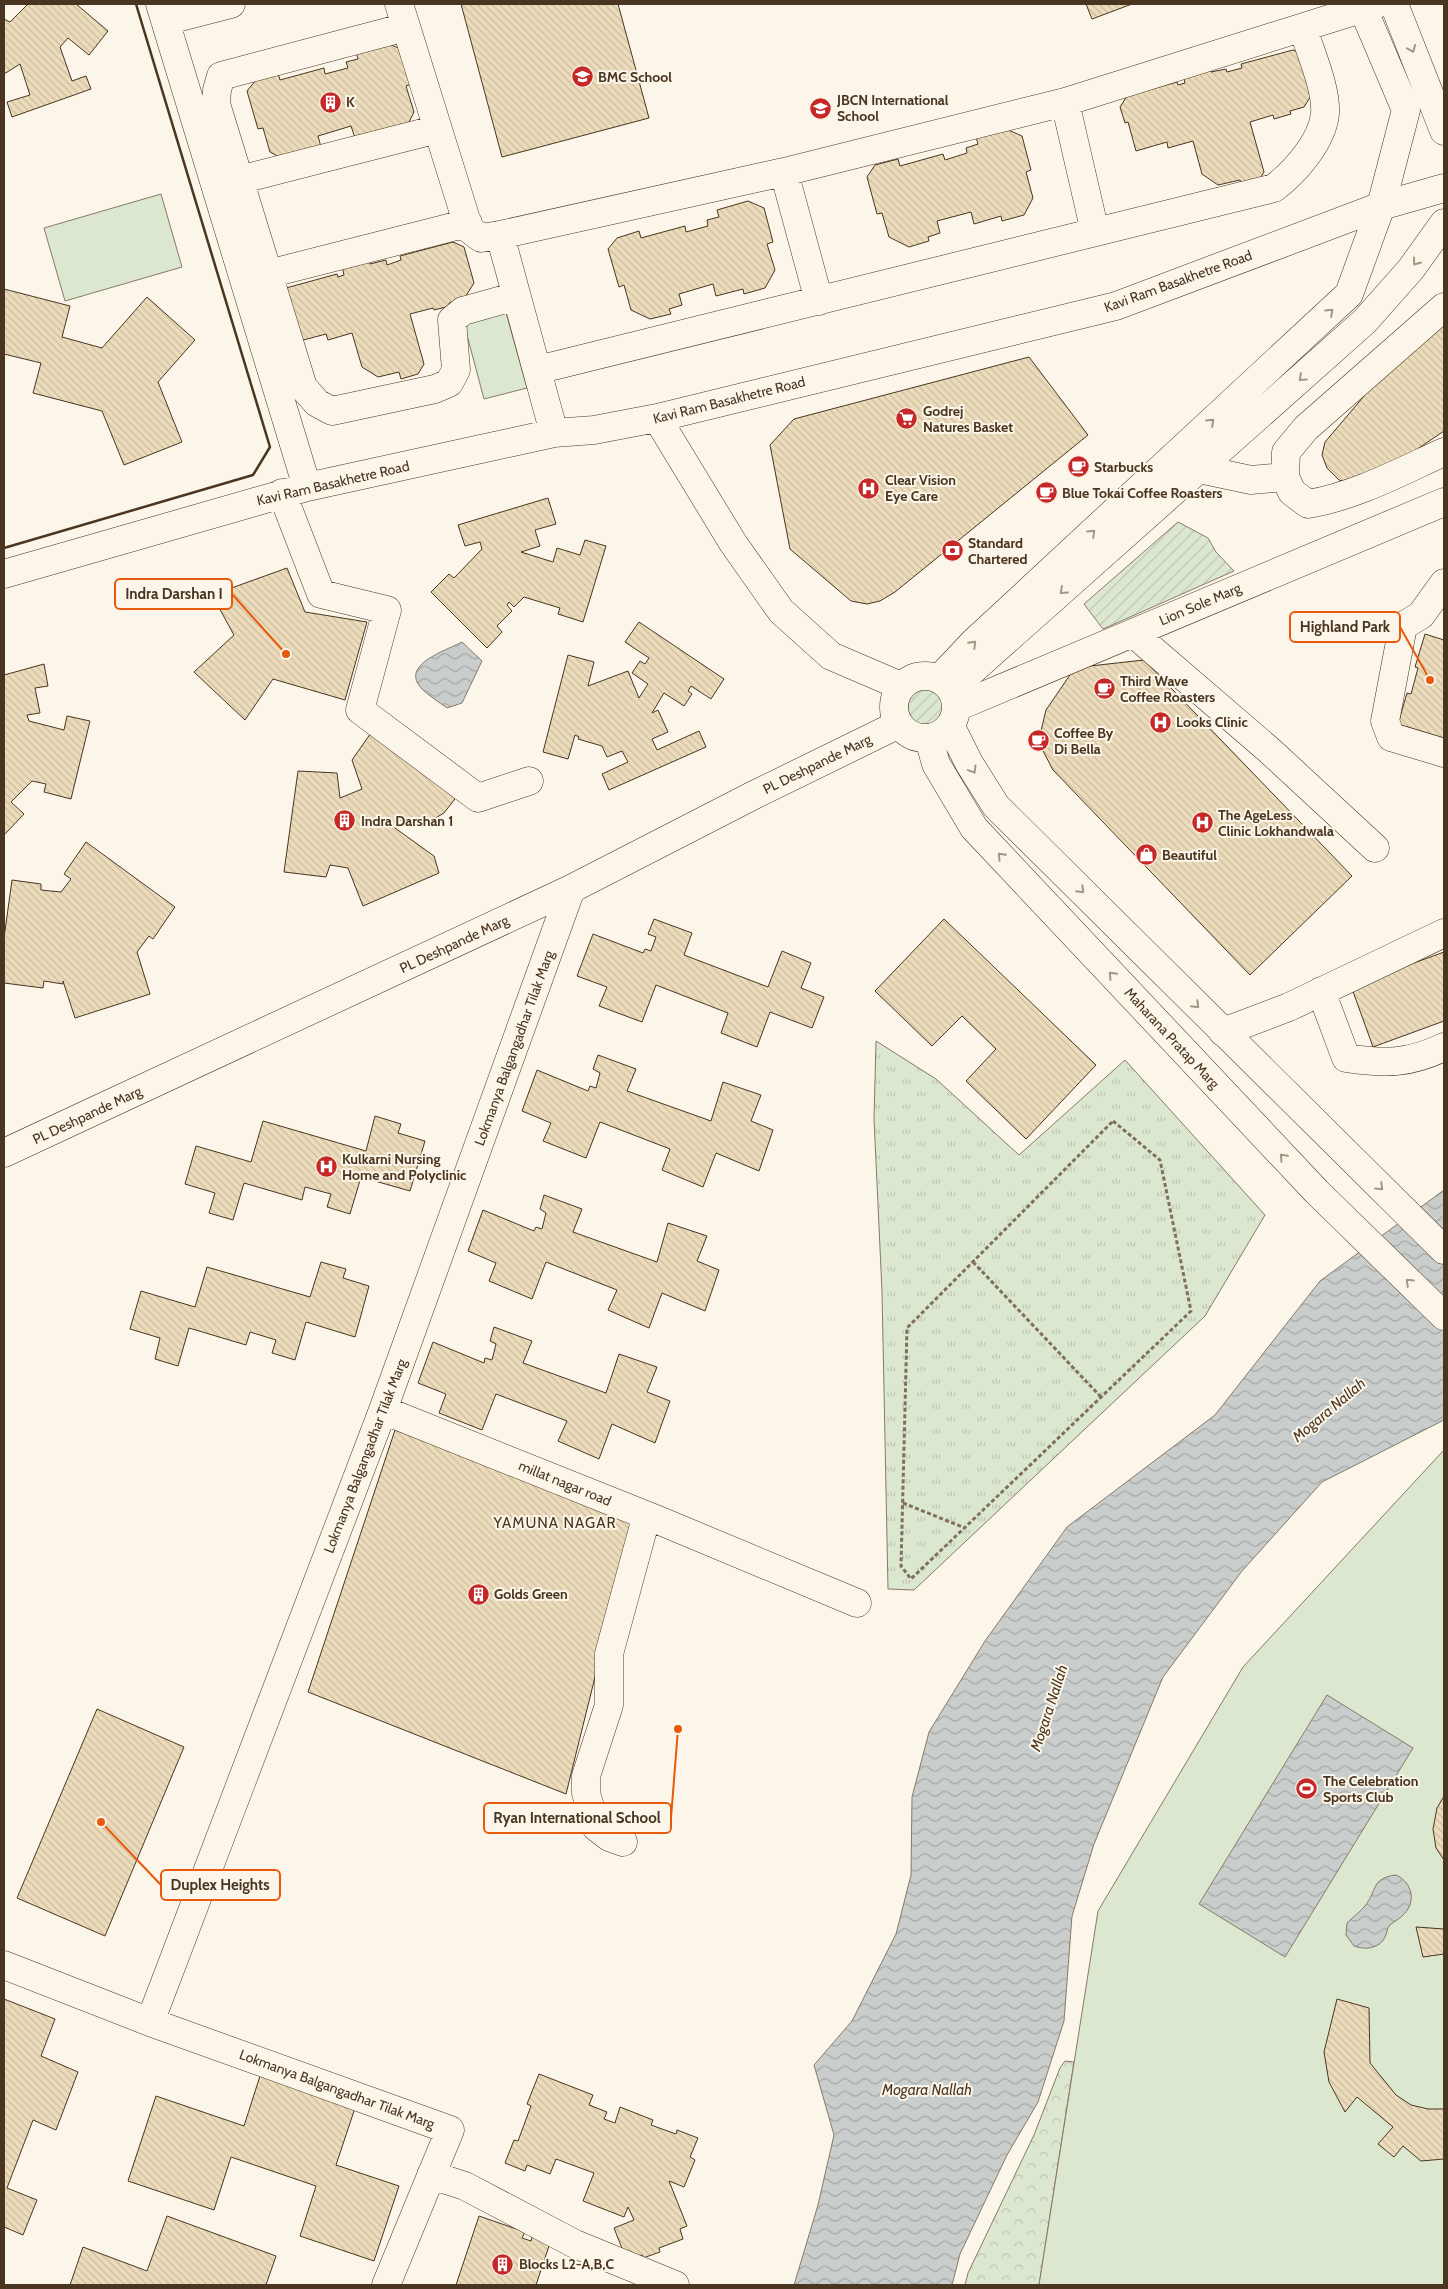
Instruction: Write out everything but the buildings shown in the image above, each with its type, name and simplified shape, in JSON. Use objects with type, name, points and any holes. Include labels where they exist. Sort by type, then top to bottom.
[{"type":"street","points":[[231,4],[163,12],[321,594],[388,610],[360,710],[478,798],[529,781]]},
{"type":"street","points":[[1394,4],[1444,131]]},
{"type":"street","points":[[516,296],[463,311],[452,320],[456,370],[450,383],[435,389],[332,411],[317,403],[303,387],[216,104],[216,90],[221,76],[403,16],[469,230],[481,238],[784,172],[1065,102],[1302,28],[1367,5],[1406,110],[1381,206],[1349,294],[973,643],[945,708]]},
{"type":"street","points":[[537,370],[1274,188],[1300,166],[1317,136],[1325,113],[1323,88],[1302,28]]},
{"type":"street","points":[[1065,102],[1095,232]]},
{"type":"street","points":[[239,180],[438,129]]},
{"type":"street","points":[[784,172],[820,301]]},
{"type":"street","name":"Kavi Ram Basakhetre Road","points":[[4,574],[294,490],[554,433],[594,430],[657,418],[1116,306],[1381,206],[1444,188]]},
{"type":"street","points":[[268,274],[468,223]]},
{"type":"street","points":[[1444,223],[1411,269],[1365,321],[1199,469],[945,708],[910,735],[899,724],[894,712],[895,698],[901,686],[912,678],[926,675],[945,708],[968,763],[996,806],[1444,1250]]},
{"type":"street","points":[[500,235],[554,433]]},
{"type":"street","points":[[1444,307],[1306,428],[1286,452],[1285,476],[1292,492],[1308,504],[1328,501],[1354,493],[1444,452]]},
{"type":"street","points":[[657,418],[733,543],[781,611],[831,656],[901,686]]},
{"type":"street","points":[[1199,469],[1251,480],[1285,476]]},
{"type":"street","name":"Lion Sole Marg","points":[[945,708],[1444,502]]},
{"type":"street","points":[[1444,583],[1433,618],[1403,626],[1385,721],[1391,737],[1444,753]]},
{"type":"street","points":[[1133,632],[1269,750],[1375,848]]},
{"type":"street","name":"Maharana Pratap Marg","points":[[945,708],[936,764],[974,828],[1317,1192],[1444,1316]]},
{"type":"street","name":"PL Deshpande Marg","points":[[4,1153],[571,888],[899,724]]},
{"type":"street","name":"Lokmanya Balgangadhar Tilak Marg","points":[[150,2022],[383,1410],[571,888]]},
{"type":"street","points":[[1224,1032],[1289,1007],[1444,933]]},
{"type":"street","points":[[1321,991],[1346,1058],[1379,1063],[1420,1058],[1444,1047]]},
{"type":"street","name":"millat nagar road","points":[[383,1410],[648,1518],[658,1520],[857,1603]]},
{"type":"street","points":[[623,1842],[609,1837],[596,1827],[586,1793],[586,1776],[609,1705],[609,1654],[643,1529],[648,1518]]},
{"type":"street","name":"Lokmanya Balgangadhar Tilak Marg","points":[[4,1965],[150,2022],[450,2130],[386,2285]]},
{"type":"street","points":[[431,2175],[465,2186],[575,2244],[675,2285]]},
{"type":"path","points":[[1113,1121],[1160,1160],[1191,1311],[911,1579],[900,1566],[907,1328],[973,1262],[1113,1121]]},
{"type":"path","points":[[973,1262],[1101,1397]]},
{"type":"path","points":[[902,1502],[965,1528]]},
{"type":"green space","points":[[161,194],[182,267],[65,301],[44,228]]},
{"type":"green space","points":[[505,309],[527,388],[484,399],[463,320]]},
{"type":"green space","points":[[1178,522],[1208,538],[1216,552],[1234,571],[1103,629],[1084,604]]},
{"type":"green space","points":[[927,688],[940,694],[946,707],[940,720],[927,726],[914,720],[908,707],[914,694]]},
{"type":"green space","points":[[876,1041],[936,1079],[1019,1155],[1125,1060],[1265,1215],[1205,1316],[914,1590],[888,1589],[882,1291],[874,1119]]},
{"type":"green space","name":"The Celebration Sports Club","points":[[1444,1450],[1444,2285],[1039,2285],[1098,1911],[1243,1667]]},
{"type":"green space","points":[[1065,2061],[1074,2062],[1039,2285],[965,2285],[968,2273],[1034,2135],[1060,2068]]},
{"type":"water","points":[[462,642],[482,661],[462,703],[447,708],[422,689],[416,680],[416,673],[427,660]]},
{"type":"water","name":"Mogara Nallah","points":[[1444,1190],[1444,1420],[1322,1482],[1242,1571],[1163,1677],[1094,1844],[1072,1916],[1064,2021],[1038,2102],[1007,2155],[960,2254],[952,2285],[794,2285],[818,2205],[834,2135],[814,2065],[852,2021],[896,1934],[911,1875],[912,1797],[929,1732],[985,1641],[1067,1527],[1215,1415],[1320,1281]]},
{"type":"water","points":[[1327,1695],[1413,1748],[1285,1957],[1199,1904]]},
{"type":"water","points":[[1396,1875],[1406,1883],[1411,1894],[1410,1905],[1407,1911],[1389,1926],[1385,1937],[1379,1944],[1371,1948],[1354,1946],[1346,1935],[1347,1923],[1365,1906],[1378,1882]]},
{"type":"wall","points":[[4,548],[253,475],[270,447],[136,4]]},
{"type":"place","name":"BMC School","points":[[582,77]]},
{"type":"place","name":"K","points":[[330,102]]},
{"type":"place","name":"JBCN International School","points":[[821,108]]},
{"type":"place","name":"Godrej Natures Basket","points":[[907,419]]},
{"type":"place","name":"Starbucks","points":[[1078,467]]},
{"type":"place","name":"Clear Vision Eye Care","points":[[869,488]]},
{"type":"place","name":"Blue Tokai Coffee Roasters","points":[[1046,493]]},
{"type":"place","name":"Standard Chartered","points":[[952,551]]},
{"type":"place","name":"Indra Darshan I","points":[[286,654]]},
{"type":"place","name":"Highland Park","points":[[1430,680]]},
{"type":"place","name":"Third Wave Coffee Roasters","points":[[1104,689]]},
{"type":"place","name":"Looks Clinic","points":[[1160,722]]},
{"type":"place","name":"Coffee By Di Bella","points":[[1038,741]]},
{"type":"place","name":"Indra Darshan 1","points":[[345,821]]},
{"type":"place","name":"The AgeLess Clinic Lokhandwala","points":[[1202,823]]},
{"type":"place","name":"Beautiful","points":[[1146,855]]},
{"type":"place","name":"Kulkarni Nursing Home and Polyclinic","points":[[326,1167]]},
{"type":"place","name":"Golds Green","points":[[478,1594]]},
{"type":"place","name":"Ryan International School","points":[[678,1729]]},
{"type":"place","name":"The Celebration Sports Club","points":[[1307,1789]]},
{"type":"place","name":"Duplex Heights","points":[[101,1822]]},
{"type":"place","name":"Blocks L2-A,B,C","points":[[503,2264]]},
{"type":"district","name":"YAMUNA NAGAR","points":[[555,1523]]}]
